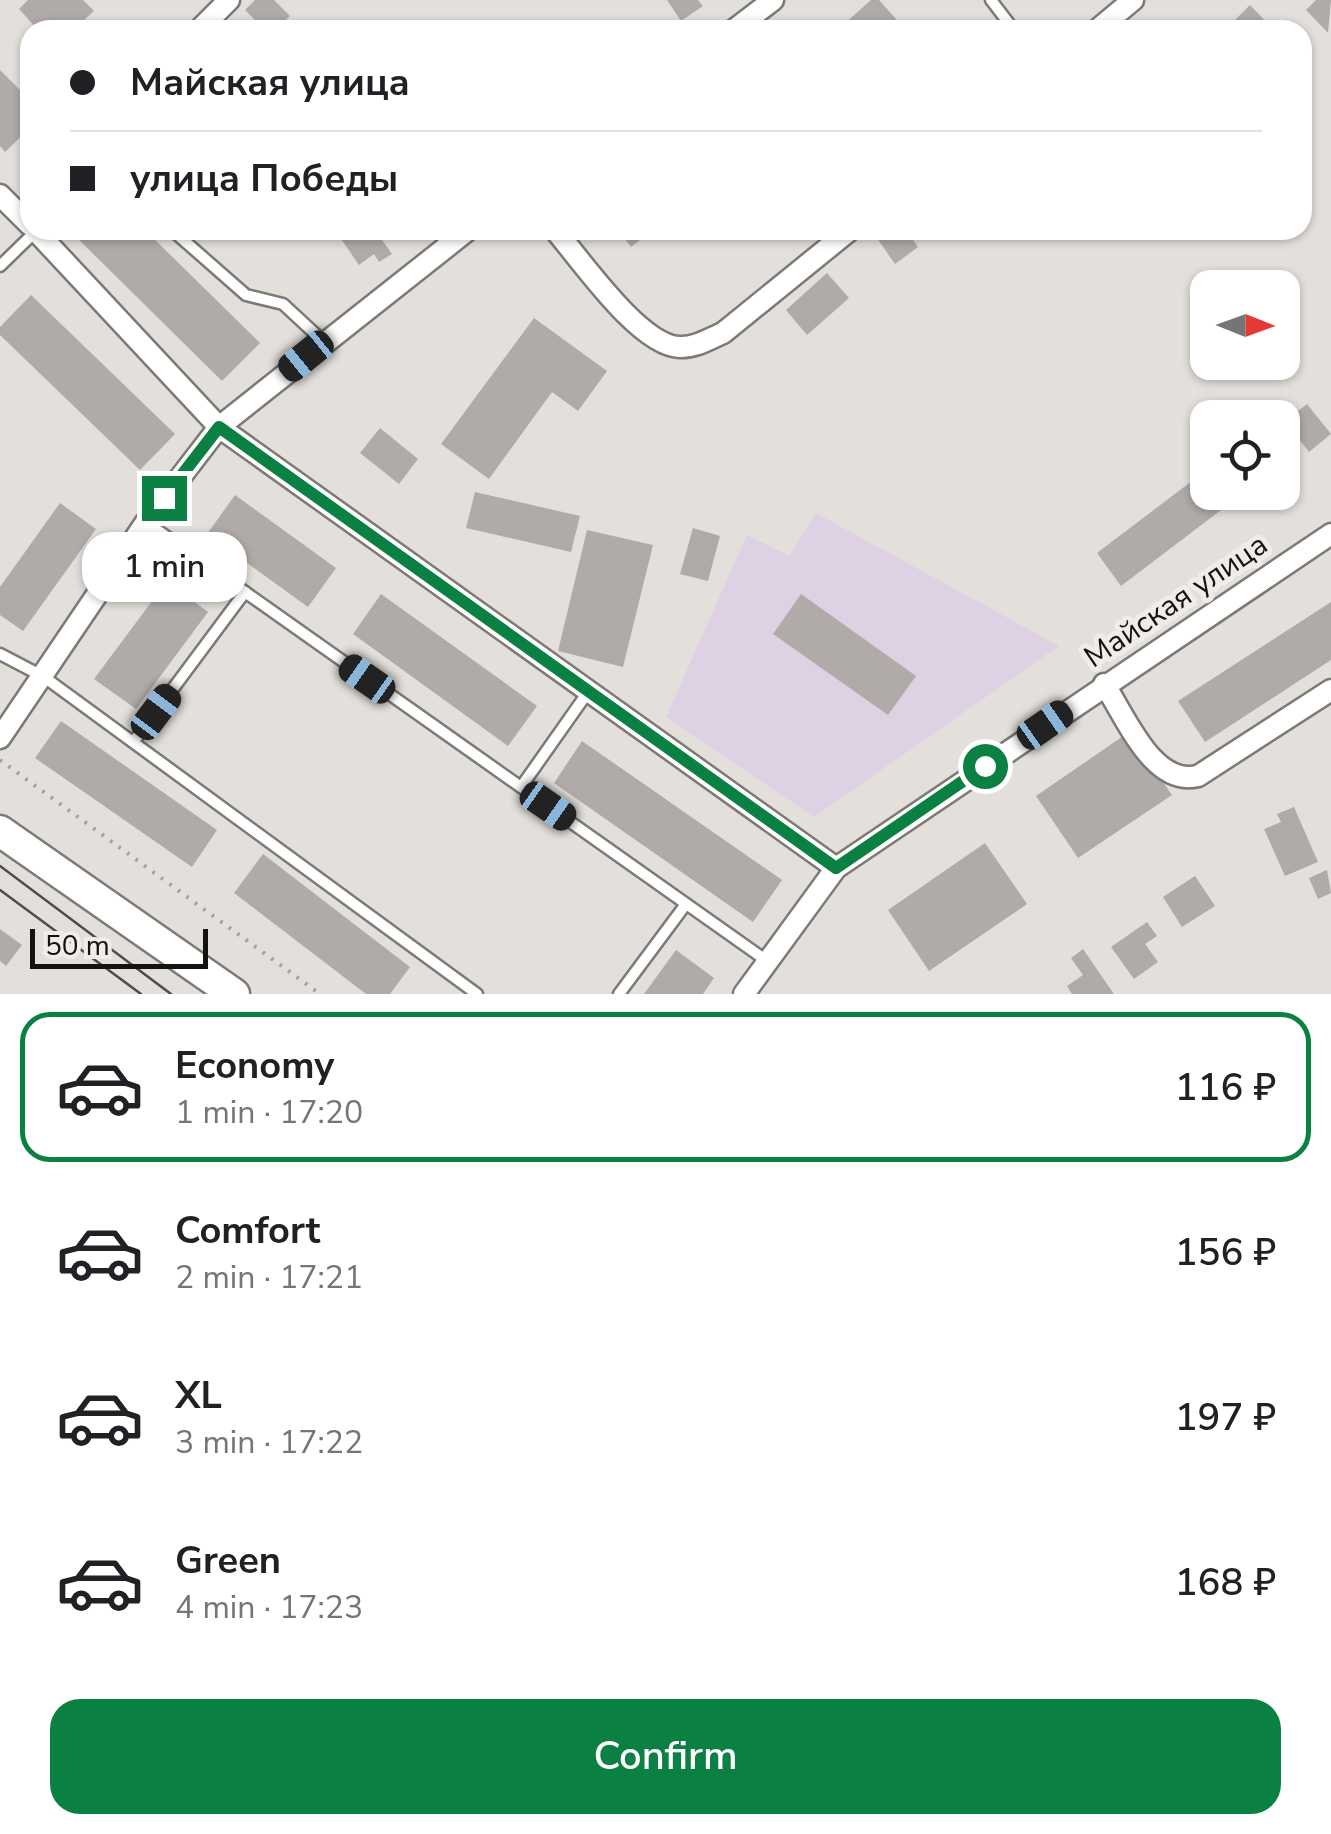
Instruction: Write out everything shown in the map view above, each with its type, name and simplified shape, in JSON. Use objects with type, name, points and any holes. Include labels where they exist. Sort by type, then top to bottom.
[{"type":"main road","points":[[0,831],[234,994]]},
{"type":"street","points":[[209,20],[228,0]]},
{"type":"street","points":[[747,20],[773,0]]},
{"type":"street","points":[[1108,20],[1133,0]]},
{"type":"street","points":[[0,196],[20,213]]},
{"type":"street","points":[[47,240],[219,427],[836,868]]},
{"type":"street","points":[[0,738],[146,522],[219,427],[455,240]]},
{"type":"street","points":[[564,240],[643,331],[678,347],[699,344],[723,333],[838,240]]},
{"type":"street","name":"Майская улица","points":[[744,994],[836,868],[1331,534]]},
{"type":"street","points":[[1104,684],[1163,773],[1180,780],[1198,776],[1331,690]]},
{"type":"lane","points":[[991,0],[1006,20]]},
{"type":"lane","points":[[0,266],[20,236]]},
{"type":"lane","points":[[183,240],[246,295],[283,304],[324,342]]},
{"type":"lane","points":[[146,522],[768,962]]},
{"type":"lane","points":[[134,741],[244,592]]},
{"type":"lane","points":[[0,654],[44,677],[134,741],[477,994]]},
{"type":"lane","points":[[521,787],[588,692]]},
{"type":"lane","points":[[620,994],[686,904]]},
{"type":"path","points":[[0,760],[320,994]]},
{"type":"shaded area","points":[[816,513],[1059,646],[814,817],[666,717],[747,535],[789,556]]},
{"type":"building","points":[[28,0],[83,0],[94,11],[84,20],[29,20],[19,9]]},
{"type":"building","points":[[255,0],[274,0],[290,16],[286,20],[255,20],[245,10]]},
{"type":"building","points":[[667,0],[698,0],[703,6],[680,20]]},
{"type":"building","points":[[871,0],[879,0],[896,19],[895,20],[849,20]]},
{"type":"building","points":[[1316,0],[1331,0],[1328,33],[1306,10]]},
{"type":"building","points":[[1250,5],[1264,20],[1235,20]]},
{"type":"building","points":[[0,70],[20,90],[20,138],[5,152],[0,146]]},
{"type":"building","points":[[79,240],[155,240],[260,343],[222,381]]},
{"type":"building","points":[[342,240],[382,240],[392,254],[379,262],[374,254],[359,265]]},
{"type":"building","points":[[878,240],[913,240],[918,247],[895,264]]},
{"type":"building","points":[[827,273],[849,298],[807,335],[786,310]]},
{"type":"building","points":[[31,295],[175,434],[140,470],[0,335],[0,327]]},
{"type":"building","points":[[534,318],[607,371],[578,411],[552,392],[489,479],[441,444]]},
{"type":"building","points":[[1307,404],[1331,434],[1309,452],[1300,440],[1300,409]]},
{"type":"building","points":[[380,428],[418,459],[399,484],[360,453]]},
{"type":"building","points":[[1190,482],[1190,510],[1221,510],[1121,586],[1097,553]]},
{"type":"building","points":[[475,492],[580,516],[571,552],[466,528]]},
{"type":"building","points":[[235,495],[336,568],[308,607],[207,534]]},
{"type":"building","points":[[60,503],[96,529],[23,631],[0,615],[0,587]]},
{"type":"building","points":[[693,528],[720,536],[708,581],[680,574]]},
{"type":"building","points":[[587,530],[653,545],[623,667],[558,651]]},
{"type":"building","points":[[167,581],[208,612],[136,709],[94,679]]},
{"type":"building","points":[[381,594],[537,706],[508,746],[353,634]]},
{"type":"building","points":[[801,594],[916,676],[888,715],[773,634]]},
{"type":"building","points":[[1331,602],[1331,660],[1205,742],[1178,701]]},
{"type":"building","points":[[61,721],[217,830],[192,867],[35,758]]},
{"type":"building","points":[[1129,732],[1172,795],[1078,858],[1036,796]]},
{"type":"building","points":[[582,741],[782,880],[753,922],[554,783]]},
{"type":"building","points":[[1294,807],[1318,862],[1285,876],[1264,829],[1281,822],[1277,814]]},
{"type":"building","points":[[985,843],[1027,904],[929,971],[888,910]]},
{"type":"building","points":[[263,854],[410,967],[390,994],[366,994],[234,893]]},
{"type":"building","points":[[1327,870],[1331,893],[1318,899],[1309,878]]},
{"type":"building","points":[[1195,876],[1215,906],[1182,927],[1163,897]]},
{"type":"building","points":[[1147,922],[1157,936],[1145,944],[1158,962],[1134,979],[1111,947]]},
{"type":"building","points":[[0,929],[22,945],[6,966],[0,961]]},
{"type":"building","points":[[1083,949],[1114,994],[1072,994],[1067,986],[1083,975],[1071,958]]},
{"type":"building","points":[[676,950],[714,978],[703,994],[644,994]]},
{"type":"tram line","points":[[0,866],[171,994]]},
{"type":"tram line","points":[[0,890],[141,994]]},
{"type":"route","points":[[164,498],[219,427],[836,868],[985,766]]}]
